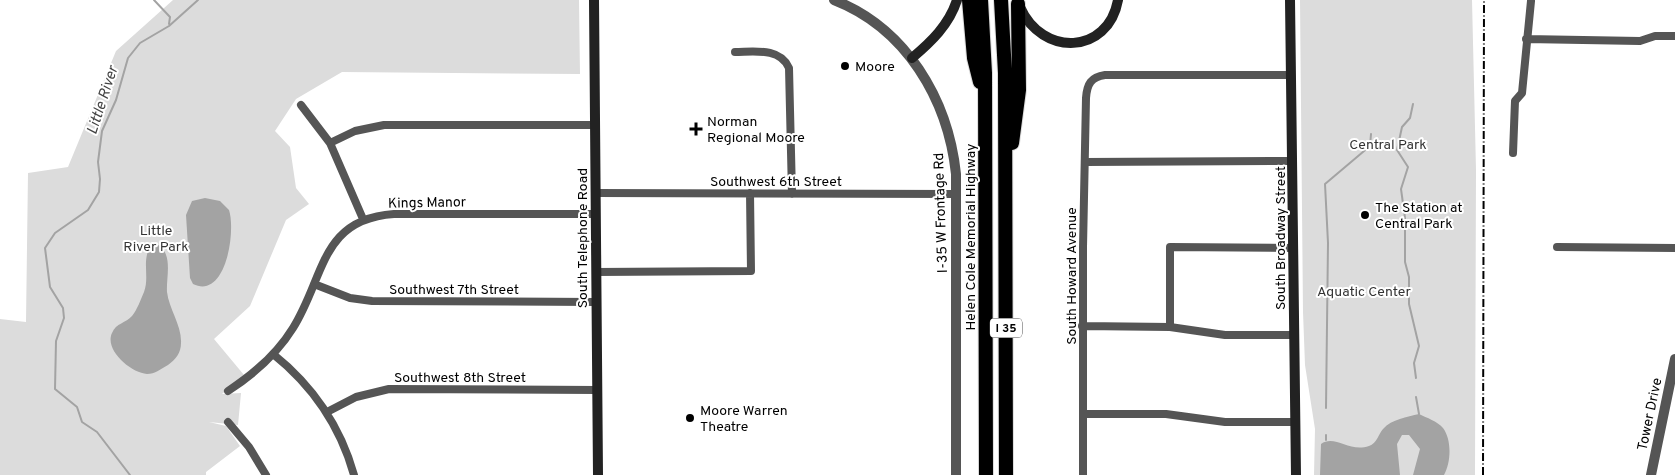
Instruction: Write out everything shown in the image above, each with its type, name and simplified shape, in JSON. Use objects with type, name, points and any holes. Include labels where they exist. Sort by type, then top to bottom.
[{"type":"highway","points":[[969,0],[974,58],[986,107]]},
{"type":"highway","name":"Helen Cole Memorial Highway","points":[[981,0],[986,107],[986,475]]},
{"type":"highway","name":"I 35","points":[[1001,0],[1005,74],[1006,475]]},
{"type":"highway","points":[[1006,181],[1019,107],[1018,2]]},
{"type":"main road","name":"South Telephone Road","points":[[594,0],[598,475]]},
{"type":"main road","points":[[912,58],[935,38],[945,24],[957,0]]},
{"type":"main road","points":[[1018,2],[1026,21],[1042,36],[1053,41],[1068,43],[1083,41],[1103,30],[1113,17],[1118,0]]},
{"type":"main road","name":"South Broadway Street","points":[[1290,0],[1296,475]]},
{"type":"street","name":"I-35 W Frontage Rd","points":[[834,0],[866,17],[912,58],[928,82],[944,117],[954,159],[956,194],[956,475]]},
{"type":"street","points":[[1513,152],[1515,101],[1522,93],[1531,1]]},
{"type":"street","points":[[1526,39],[1640,41],[1655,36],[1675,36]]},
{"type":"street","points":[[734,52],[767,52],[782,57],[786,62],[790,74],[792,194]]},
{"type":"street","name":"South Howard Avenue","points":[[1083,475],[1082,326],[1087,90],[1092,79],[1105,75],[1292,75]]},
{"type":"street","points":[[300,105],[330,144],[363,219]]},
{"type":"street","points":[[330,144],[355,132],[384,125],[595,126]]},
{"type":"street","points":[[1086,162],[1293,161]]},
{"type":"street","name":"Southwest 6th Street","points":[[596,193],[956,194]]},
{"type":"street","points":[[596,272],[751,271],[750,193]]},
{"type":"street","name":"Kings Manor","points":[[228,391],[247,378],[273,354],[296,322],[325,256],[336,239],[363,219],[394,214],[596,214]]},
{"type":"street","points":[[1170,327],[1170,247],[1294,248]]},
{"type":"street","points":[[1557,247],[1675,248]]},
{"type":"street","name":"Southwest 7th Street","points":[[314,284],[350,298],[372,301],[596,302]]},
{"type":"street","points":[[1082,326],[1170,327],[1225,335],[1294,335]]},
{"type":"street","points":[[273,354],[303,380],[327,412],[343,444],[354,475]]},
{"type":"street","name":"Tower Drive","points":[[1650,475],[1674,373],[1675,359]]},
{"type":"street","name":"Southwest 8th Street","points":[[327,412],[356,397],[389,389],[597,390]]},
{"type":"street","points":[[1083,414],[1160,414],[1225,422],[1295,422]]},
{"type":"street","points":[[228,422],[250,447],[266,475]]},
{"type":"green space","name":"Little River Park","points":[[173,0],[579,0],[580,74],[342,72],[296,99],[275,131],[290,147],[296,188],[309,204],[286,220],[250,306],[214,339],[244,375],[222,394],[241,393],[238,425],[209,422],[226,426],[240,446],[206,472],[206,475],[0,475],[0,319],[26,322],[28,173],[68,167],[116,51]]},
{"type":"green space","name":"Central Park","points":[[1300,0],[1472,0],[1476,170],[1475,475],[1314,475],[1315,429],[1305,365],[1303,312]]},
{"type":"shaded area","points":[[205,198],[220,201],[229,210],[231,233],[226,261],[221,273],[214,282],[204,286],[193,284],[190,278],[186,215],[192,201]]},
{"type":"shaded area","points":[[156,244],[162,248],[167,259],[167,292],[180,330],[181,347],[178,356],[171,363],[158,371],[147,374],[134,370],[120,359],[115,353],[111,340],[114,330],[136,311],[146,286],[148,251],[151,245]]},
{"type":"shaded area","points":[[1419,414],[1438,423],[1446,433],[1450,451],[1444,475],[1413,475],[1420,449],[1409,435],[1402,435],[1397,444],[1400,475],[1320,475],[1321,444],[1332,441],[1362,448],[1369,446],[1374,443],[1383,429],[1391,423]]},
{"type":"waterway","name":"Little River","points":[[154,0],[170,17],[169,24]]},
{"type":"waterway","name":"Little River","points":[[130,475],[97,432],[82,422],[77,407],[55,389],[56,341],[64,318],[63,308],[50,287],[45,248],[55,233],[88,210],[99,192],[98,162],[102,131],[116,100],[128,58],[140,43],[169,26],[198,0]]},
{"type":"waterway","points":[[1413,104],[1410,118],[1402,127],[1397,150],[1408,167],[1401,189],[1405,218],[1405,262],[1409,277],[1409,304],[1419,346],[1414,363],[1416,378]]},
{"type":"waterway","points":[[1326,408],[1328,243],[1325,184],[1370,146],[1371,134]]},
{"type":"waterway","points":[[1416,397],[1419,414]]},
{"type":"waterway","points":[[1326,435],[1326,440]]},
{"type":"railway","points":[[1483,475],[1484,0]]},
{"type":"place","name":"Moore","points":[[845,66]]},
{"type":"place","name":"Norman Regional Moore","points":[[696,129]]},
{"type":"place","name":"The Station at Central Park","points":[[1365,215]]},
{"type":"place","name":"Moore Warren Theatre","points":[[690,418]]},
{"type":"park label","name":"Aquatic Center","points":[[1364,291]]}]
